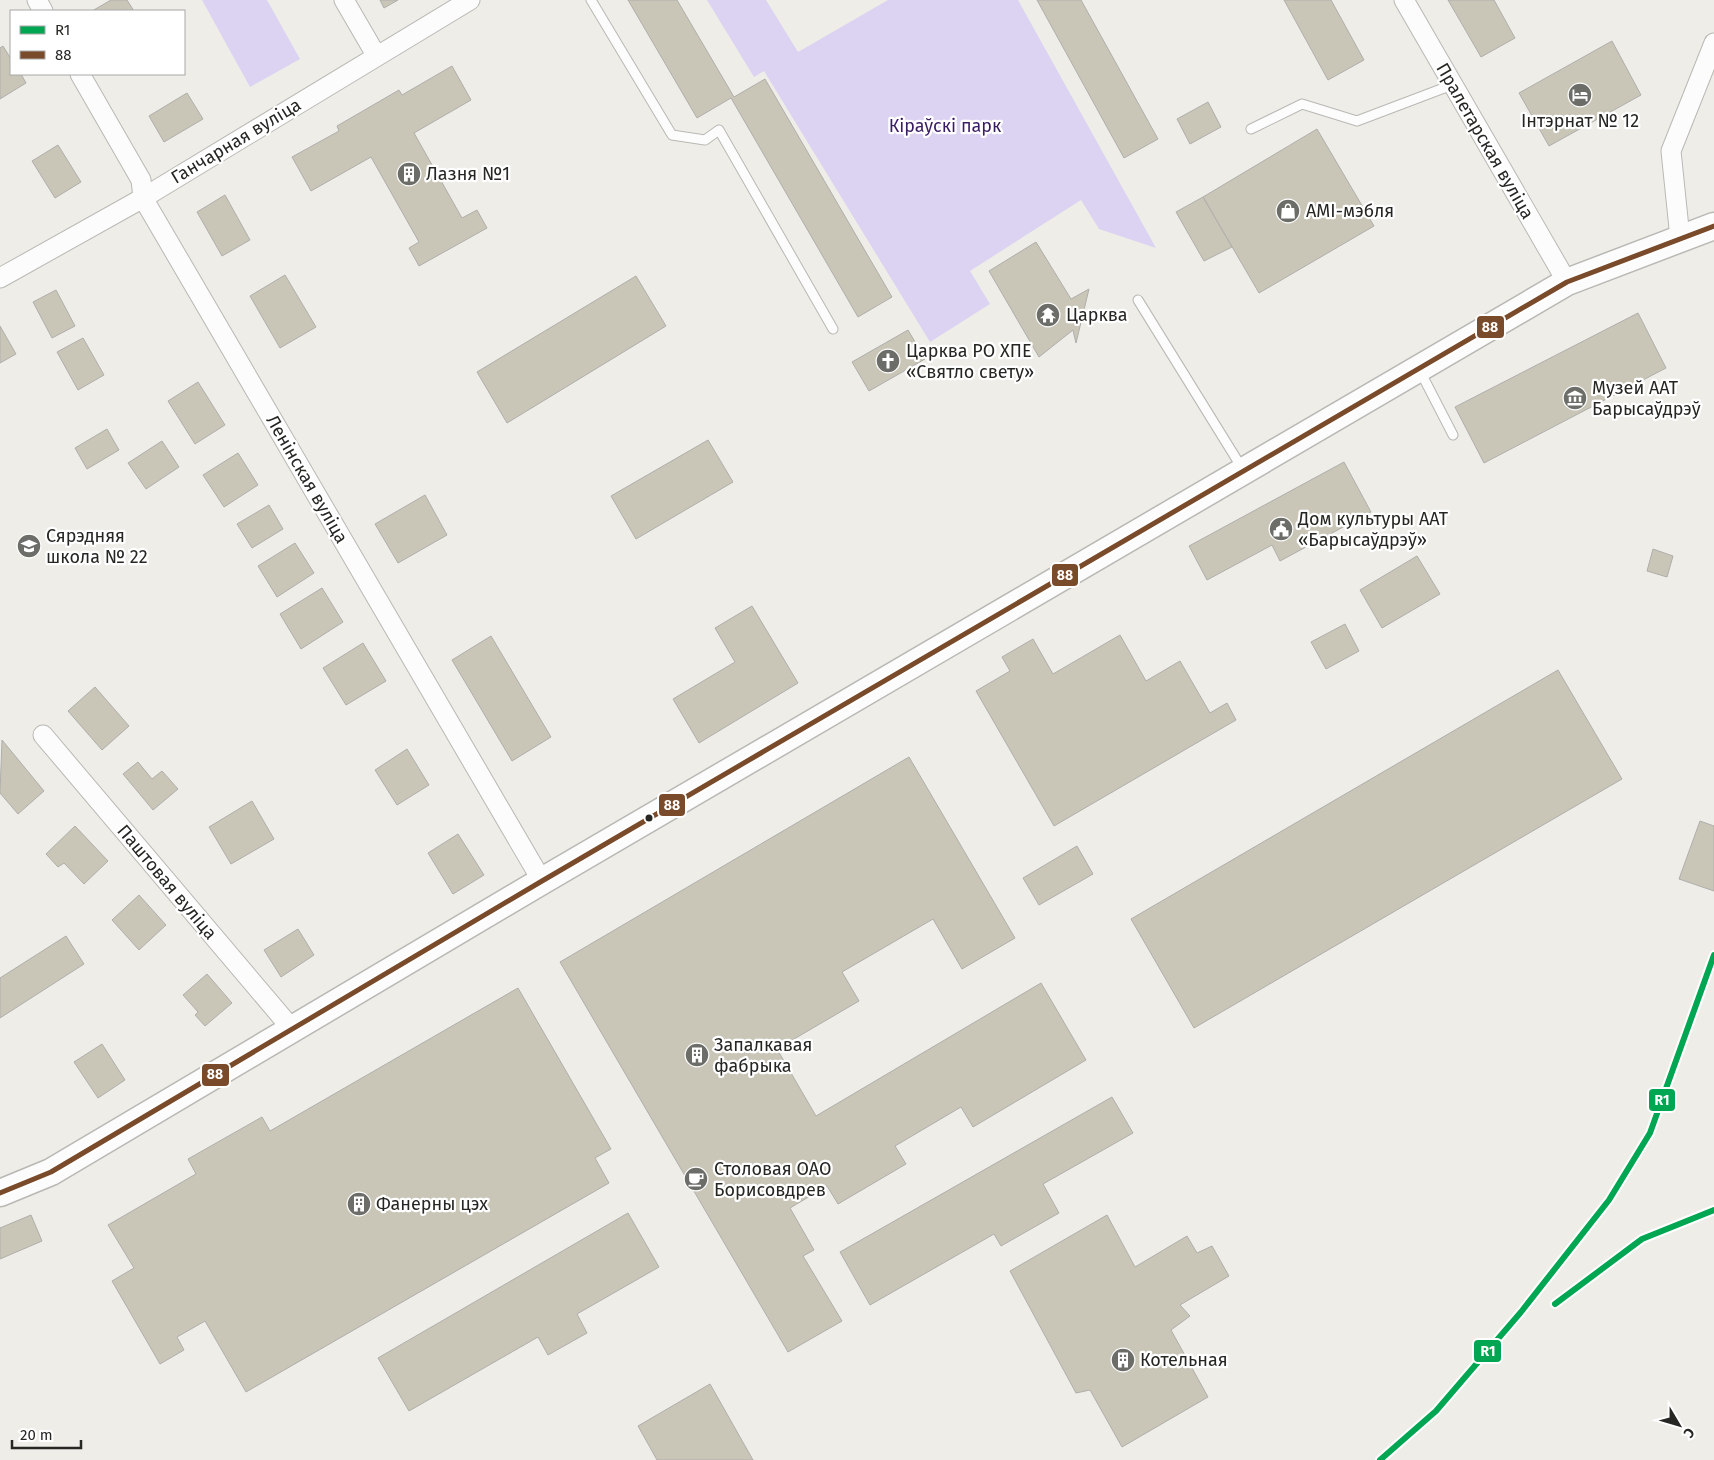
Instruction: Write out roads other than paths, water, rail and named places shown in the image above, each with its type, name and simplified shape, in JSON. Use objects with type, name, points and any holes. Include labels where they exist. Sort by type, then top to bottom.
[{"type":"main road","points":[[0,1193],[50,1172],[542,881],[1567,282],[1714,226]]},
{"type":"street","points":[[344,0],[376,55]]},
{"type":"street","name":"Ганчарная вуліца","points":[[0,278],[143,198],[376,55],[470,0]]},
{"type":"street","name":"Пралетарская вуліца","points":[[1404,0],[1567,282]]},
{"type":"street","points":[[1680,238],[1671,151],[1712,54]]},
{"type":"street","name":"Ленінская вуліца","points":[[81,75],[141,180],[143,198],[542,881]]},
{"type":"street","name":"Паштовая вуліца","points":[[43,735],[292,1029]]},
{"type":"lane","points":[[591,0],[672,136],[705,140],[719,130],[834,329]]},
{"type":"lane","points":[[1251,129],[1302,104],[1357,121],[1452,84]]},
{"type":"lane","points":[[1138,300],[1243,471]]},
{"type":"lane","points":[[1418,369],[1453,435]]},
{"type":"place","name":"Інтэрнат № 12","points":[[1580,95]]},
{"type":"place","name":"Лазня №1","points":[[409,174]]},
{"type":"place","name":"AMI-мэбля","points":[[1288,211]]},
{"type":"place","name":"Царква","points":[[1048,315]]},
{"type":"place","name":"Царква РО ХПЕ «Святло свету»","points":[[888,361]]},
{"type":"place","name":"Музей ААТ Барысаўдрэў","points":[[1575,398]]},
{"type":"place","name":"Дом культуры ААТ «Барысаўдрэў»","points":[[1281,529]]},
{"type":"place","name":"Сярэдняя школа № 22","points":[[29,546]]},
{"type":"place","name":"Запалкавая фабрыка","points":[[697,1055]]},
{"type":"place","name":"Столовая ОАО Борисовдрев","points":[[696,1179]]},
{"type":"place","name":"Фанерны цэх","points":[[359,1204]]},
{"type":"place","name":"Котельная","points":[[1123,1360]]},
{"type":"park label","name":"Кіраўскі парк","points":[[945,126]]}]
